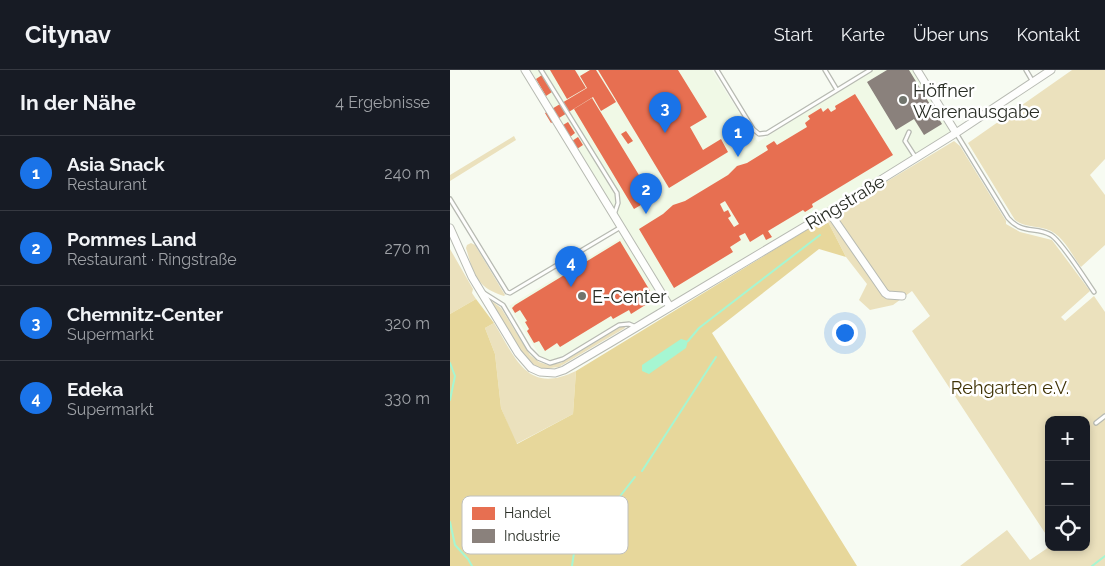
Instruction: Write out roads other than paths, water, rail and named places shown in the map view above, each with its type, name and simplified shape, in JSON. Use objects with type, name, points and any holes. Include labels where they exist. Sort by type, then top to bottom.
[{"type":"street","points":[[525,70],[670,308]]},
{"type":"street","points":[[917,70],[956,134]]},
{"type":"street","name":"Ringstraße","points":[[450,228],[480,291],[518,353],[531,368],[540,372],[555,373],[564,370],[670,308],[829,212],[956,134],[1051,70]]},
{"type":"street","name":"Ringstraße","points":[[829,212],[885,293],[893,296],[902,296]]},
{"type":"lane","points":[[542,70],[617,193],[618,203],[614,215]]},
{"type":"lane","points":[[717,70],[753,130],[759,134],[767,132],[870,70]]},
{"type":"lane","points":[[825,70],[837,90]]},
{"type":"lane","points":[[1026,70],[1033,83]]},
{"type":"lane","points":[[909,132],[905,141],[916,158]]},
{"type":"lane","points":[[956,134],[1008,218],[1020,228],[1044,232],[1056,240],[1094,292]]},
{"type":"lane","points":[[450,199],[507,292],[510,293],[621,227]]},
{"type":"lane","points":[[480,291],[503,305],[529,348],[538,358],[550,363],[563,359],[619,324],[629,324],[637,327]]},
{"type":"lane","points":[[1096,423],[1105,416]]},
{"type":"waterway","points":[[688,341],[699,328],[820,235]]},
{"type":"waterway","points":[[642,471],[716,357]]},
{"type":"waterway","points":[[450,363],[455,376],[450,400]]},
{"type":"waterway","points":[[620,496],[635,477]]},
{"type":"waterway","points":[[450,522],[455,545],[462,553]]},
{"type":"waterway","points":[[463,554],[472,566]]},
{"type":"waterway","points":[[572,566],[574,554]]},
{"type":"waterway","points":[[1092,566],[1105,556]]},
{"type":"place","name":"Höffner Warenausgabe","points":[[903,100]]},
{"type":"place","name":"Chemnitz-Center","points":[[665,133]]},
{"type":"place","name":"Asia Snack","points":[[738,157]]},
{"type":"place","name":"Pommes Land","points":[[646,214]]},
{"type":"place","name":"Edeka","points":[[571,287]]},
{"type":"place","name":"E-Center","points":[[582,296]]},
{"type":"park label","name":"Rehgarten e.V.","points":[[1010,387]]}]
